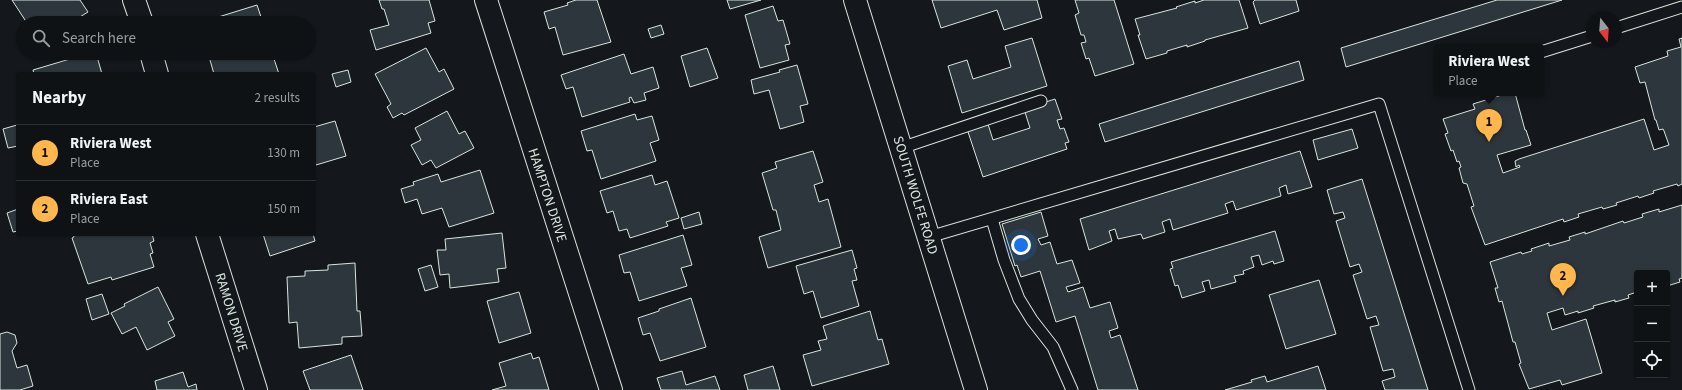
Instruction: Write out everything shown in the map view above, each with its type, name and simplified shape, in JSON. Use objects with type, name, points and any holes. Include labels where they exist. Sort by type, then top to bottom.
[{"type":"street","points":[[134,0],[140,16]]},
{"type":"street","name":"HAMPTON DRIVE","points":[[486,0],[611,390]]},
{"type":"street","name":"SOUTH WOLFE ROAD","points":[[855,0],[976,390]]},
{"type":"street","points":[[153,60],[157,72]]},
{"type":"street","name":"RAMON DRIVE","points":[[209,236],[256,390]]},
{"type":"lane","points":[[1622,26],[1682,7]]},
{"type":"lane","points":[[1544,51],[1586,38]]},
{"type":"lane","points":[[901,148],[1041,101]]},
{"type":"lane","points":[[929,237],[1379,104],[1469,390]]},
{"type":"lane","points":[[992,219],[1004,260],[1019,299],[1032,320],[1053,347],[1072,390]]},
{"type":"building","points":[[12,0],[80,0],[88,12],[81,16],[22,16]]},
{"type":"building","points":[[379,0],[429,0],[435,21],[428,23],[431,33],[376,50],[370,30],[389,25],[384,9],[382,9]]},
{"type":"building","points":[[576,0],[597,0],[611,42],[563,55],[555,27],[549,29],[544,12],[568,5],[567,3]]},
{"type":"building","points":[[727,0],[761,0],[730,9]]},
{"type":"building","points":[[932,0],[1037,0],[1042,18],[1004,30],[997,10],[941,28]]},
{"type":"building","points":[[1075,0],[1114,0],[1134,64],[1095,76],[1089,58],[1086,59],[1081,43],[1086,42],[1084,35],[1081,35],[1075,15],[1079,13]]},
{"type":"building","points":[[1204,0],[1239,0],[1248,28],[1205,40],[1187,47],[1187,45],[1167,51],[1167,53],[1146,59],[1138,35],[1140,35],[1135,19],[1177,8],[1176,7],[1195,1],[1195,3]]},
{"type":"building","points":[[1255,0],[1296,0],[1299,11],[1260,24],[1253,2]]},
{"type":"building","points":[[1497,0],[1562,0],[1346,67],[1341,48]]},
{"type":"building","points":[[257,5],[261,16],[222,16]]},
{"type":"building","points":[[773,6],[778,21],[783,20],[790,44],[785,45],[789,60],[760,68],[745,15]]},
{"type":"building","points":[[661,25],[664,34],[651,38],[648,29]]},
{"type":"building","points":[[1032,38],[1047,86],[962,113],[948,66],[967,60],[973,79],[1011,67],[1005,46]]},
{"type":"building","points":[[1682,38],[1682,184],[1653,191],[1654,193],[1639,198],[1638,196],[1616,203],[1617,205],[1603,209],[1602,207],[1578,214],[1579,217],[1564,222],[1563,219],[1485,245],[1471,207],[1474,206],[1467,184],[1463,183],[1459,168],[1461,167],[1459,161],[1457,162],[1453,150],[1451,151],[1445,134],[1448,133],[1443,119],[1475,109],[1473,104],[1498,96],[1516,96],[1525,130],[1531,145],[1497,155],[1503,173],[1520,167],[1519,165],[1516,167],[1515,161],[1519,159],[1644,119],[1654,150],[1669,145],[1663,129],[1659,130],[1655,120],[1645,82],[1640,83],[1635,67],[1668,56],[1667,51],[1681,47],[1679,39]]},
{"type":"building","points":[[426,48],[439,72],[444,69],[454,89],[404,115],[402,113],[393,118],[387,107],[391,104],[375,74]]},
{"type":"building","points":[[707,48],[718,78],[690,87],[681,56]]},
{"type":"building","points":[[624,54],[631,74],[653,67],[659,88],[644,93],[646,100],[634,103],[631,97],[629,98],[630,102],[582,117],[573,87],[566,89],[561,75]]},
{"type":"building","points":[[67,60],[98,60],[101,72],[34,72],[33,70]]},
{"type":"building","points":[[210,60],[274,60],[278,72],[213,72]]},
{"type":"building","points":[[1299,61],[1304,80],[1105,142],[1099,124]]},
{"type":"building","points":[[797,65],[808,104],[800,106],[804,122],[780,129],[769,90],[754,94],[751,80],[780,72],[779,70]]},
{"type":"building","points":[[348,70],[351,82],[336,87],[332,74]]},
{"type":"building","points":[[1055,99],[1062,119],[1057,120],[1060,129],[1064,128],[1069,142],[1065,143],[1067,149],[983,177],[967,129],[987,121],[993,140],[1030,128],[1024,109]]},
{"type":"building","points":[[447,111],[459,134],[465,131],[474,148],[436,168],[431,160],[422,165],[411,145],[421,140],[415,128]]},
{"type":"building","points":[[635,114],[637,120],[652,116],[659,140],[650,143],[656,161],[601,179],[592,150],[587,151],[581,131]]},
{"type":"building","points":[[335,121],[346,156],[316,165],[316,126]]},
{"type":"building","points":[[16,125],[16,146],[8,148],[3,129]]},
{"type":"building","points":[[1352,129],[1358,148],[1318,160],[1313,140]]},
{"type":"building","points":[[813,151],[823,182],[814,185],[819,202],[828,199],[841,247],[768,268],[759,237],[781,230],[776,210],[773,210],[762,173],[777,168],[775,162]]},
{"type":"building","points":[[1300,151],[1312,187],[1288,194],[1286,185],[1279,188],[1281,196],[1236,210],[1233,201],[1225,204],[1228,213],[1173,230],[1170,219],[1162,222],[1165,232],[1143,239],[1141,234],[1118,239],[1115,229],[1109,231],[1112,241],[1089,250],[1080,219]]},
{"type":"building","points":[[480,170],[494,213],[449,227],[442,208],[422,214],[417,199],[405,203],[401,189],[414,185],[413,182],[438,174],[441,182]]},
{"type":"building","points":[[652,175],[655,185],[667,181],[679,218],[666,222],[668,226],[630,238],[627,229],[619,231],[613,211],[607,213],[600,191]]},
{"type":"building","points":[[1362,179],[1428,390],[1385,390],[1382,381],[1395,377],[1393,369],[1383,371],[1370,327],[1379,325],[1376,316],[1367,319],[1353,275],[1362,272],[1359,264],[1350,267],[1336,221],[1345,218],[1343,212],[1334,214],[1327,190]]},
{"type":"building","points":[[1682,205],[1682,278],[1679,279],[1680,282],[1670,285],[1670,270],[1634,270],[1634,293],[1628,295],[1629,298],[1593,306],[1594,308],[1578,313],[1578,311],[1565,315],[1563,308],[1547,313],[1552,330],[1586,319],[1602,373],[1562,385],[1560,380],[1529,389],[1519,364],[1521,363],[1515,342],[1513,342],[1502,301],[1499,302],[1495,288],[1498,288],[1490,262],[1521,252],[1522,254],[1532,251],[1531,249],[1549,243],[1549,246],[1570,240],[1569,237],[1585,232],[1585,234],[1623,221],[1624,223],[1643,217],[1642,214],[1659,209],[1659,212]]},
{"type":"building","points":[[16,210],[16,231],[13,232],[7,213]]},
{"type":"building","points":[[699,212],[702,224],[684,229],[681,218]]},
{"type":"building","points":[[1041,212],[1048,236],[1038,239],[1041,245],[1050,242],[1057,264],[1072,260],[1080,283],[1066,287],[1068,292],[1083,287],[1090,308],[1110,302],[1118,328],[1109,331],[1111,338],[1120,335],[1138,390],[1098,390],[1075,316],[1056,322],[1040,271],[1021,277],[1017,265],[1015,266],[1002,224]]},
{"type":"building","points":[[1275,231],[1284,261],[1274,264],[1273,261],[1262,265],[1259,255],[1251,257],[1254,267],[1243,271],[1244,274],[1234,276],[1236,282],[1211,289],[1209,280],[1202,282],[1205,291],[1182,298],[1178,285],[1175,286],[1170,269],[1173,268],[1171,262]]},
{"type":"building","points":[[502,233],[506,268],[497,269],[499,282],[450,288],[449,274],[440,275],[437,250],[446,250],[445,239]]},
{"type":"building","points":[[683,235],[692,265],[681,268],[687,286],[639,301],[630,272],[624,273],[619,255]]},
{"type":"building","points":[[153,236],[154,241],[150,243],[153,253],[150,254],[154,267],[112,280],[111,277],[88,284],[72,238]]},
{"type":"building","points":[[264,236],[314,236],[315,241],[270,256]]},
{"type":"building","points":[[852,250],[857,268],[854,269],[857,280],[852,281],[859,306],[821,318],[813,291],[804,294],[796,266]]},
{"type":"building","points":[[355,263],[357,311],[360,311],[362,336],[342,337],[342,344],[299,348],[297,322],[289,323],[287,277],[305,276],[305,271],[328,270],[328,265]]},
{"type":"building","points":[[431,265],[438,287],[425,291],[418,269]]},
{"type":"building","points":[[1319,280],[1336,334],[1286,349],[1269,295]]},
{"type":"building","points":[[158,287],[174,319],[168,322],[175,336],[147,350],[136,327],[122,334],[111,313],[125,306],[124,304]]},
{"type":"building","points":[[519,292],[531,333],[499,343],[487,301]]},
{"type":"building","points":[[102,294],[109,314],[92,320],[86,299]]},
{"type":"building","points":[[691,298],[706,347],[660,361],[650,333],[643,335],[638,318]]},
{"type":"building","points":[[870,311],[878,340],[882,339],[889,364],[812,386],[803,355],[821,350],[818,341],[827,339],[823,326]]},
{"type":"building","points":[[7,332],[15,335],[17,343],[12,351],[17,368],[27,365],[33,386],[20,390],[0,390],[0,334]]},
{"type":"building","points":[[531,353],[533,359],[539,357],[549,390],[492,390],[506,386],[499,363]]},
{"type":"building","points":[[351,355],[363,390],[310,390],[303,371]]},
{"type":"building","points":[[773,366],[780,390],[748,390],[744,375]]},
{"type":"building","points":[[1318,366],[1326,390],[1225,390],[1252,382],[1251,380],[1265,376],[1267,382]]},
{"type":"building","points":[[682,371],[686,385],[715,376],[720,390],[661,390],[657,378]]},
{"type":"building","points":[[183,372],[188,387],[196,384],[197,390],[157,390],[155,381]]},
{"type":"place","name":"Riviera West","points":[[1489,142]]},
{"type":"place","name":"Riviera East","points":[[1563,296]]}]
